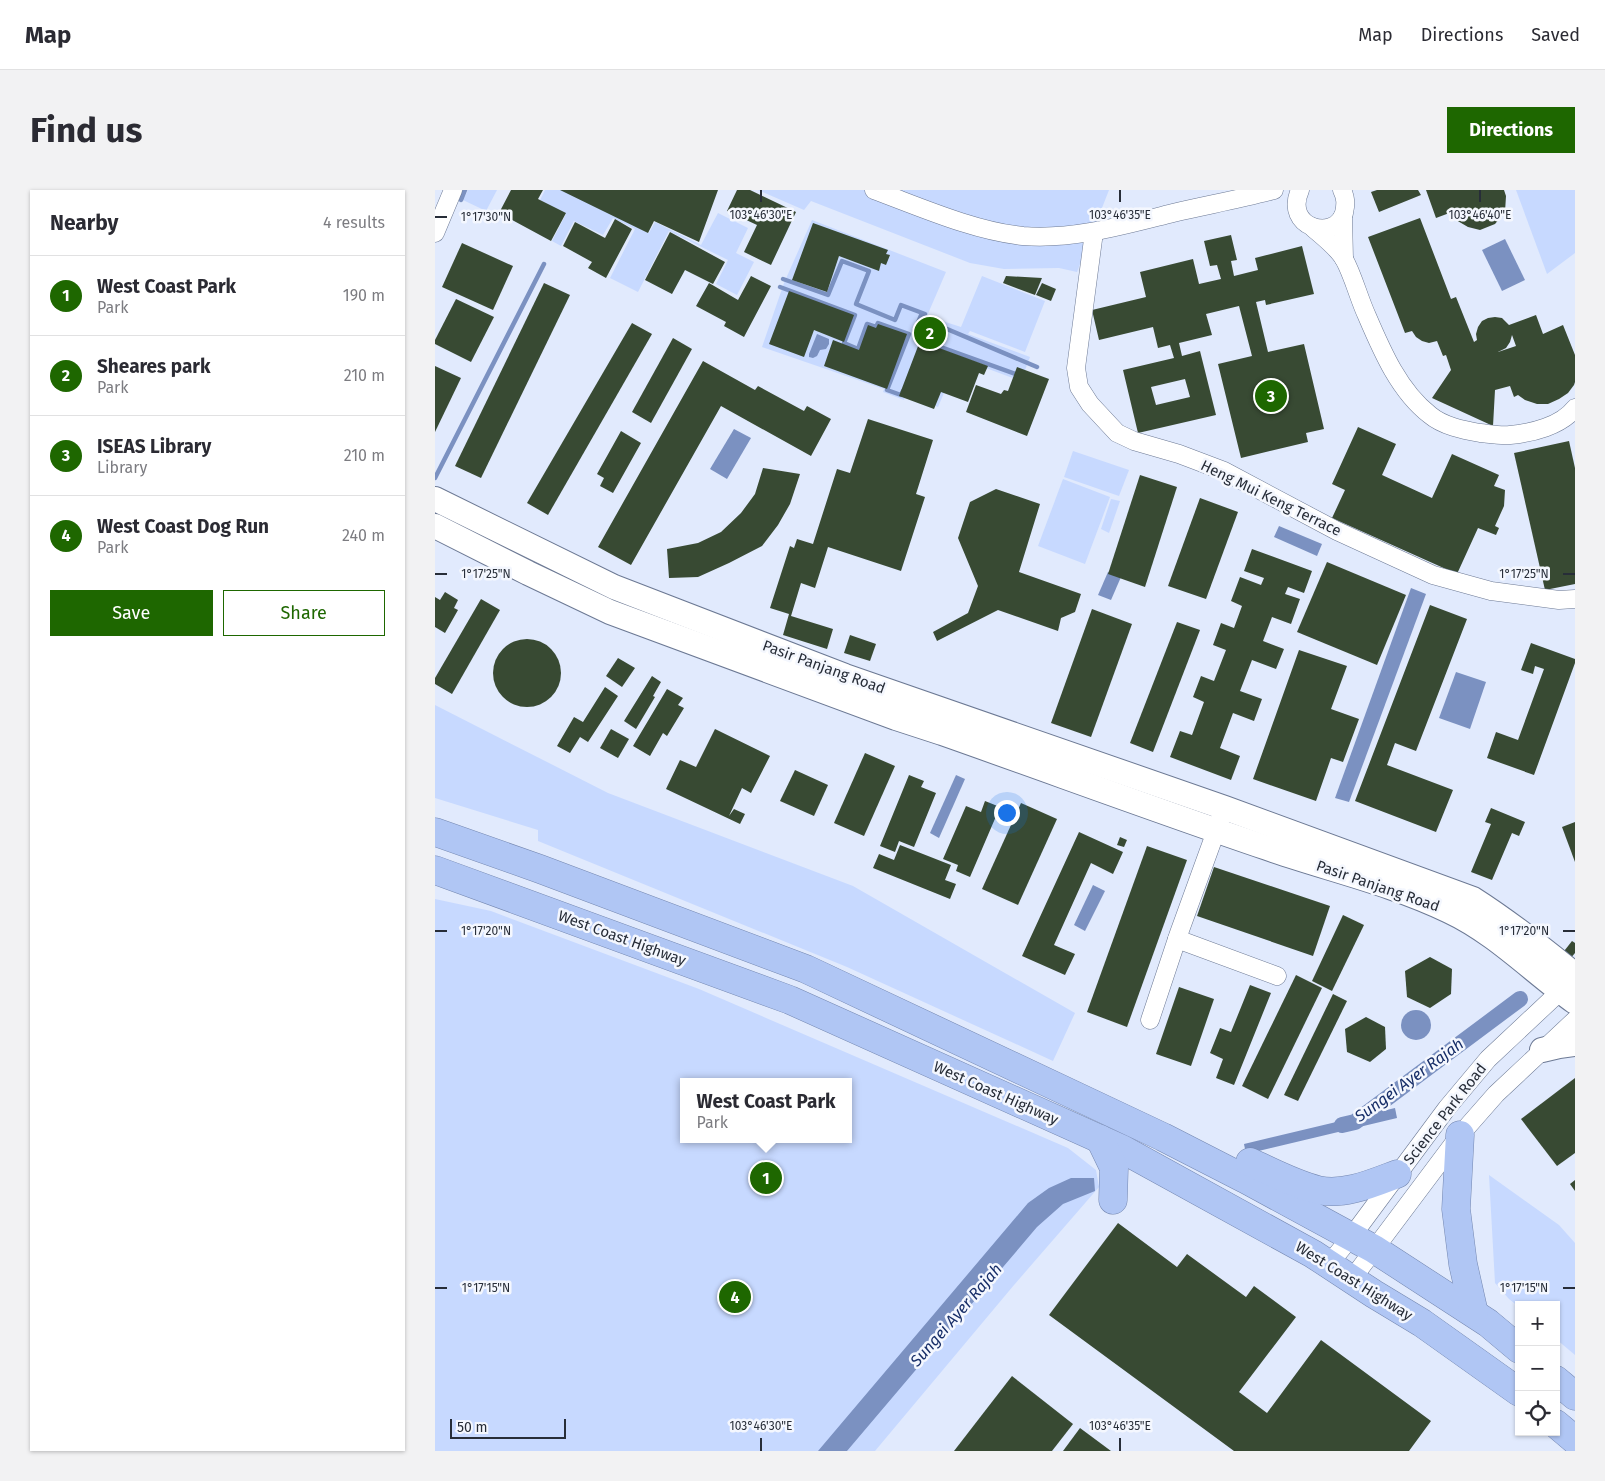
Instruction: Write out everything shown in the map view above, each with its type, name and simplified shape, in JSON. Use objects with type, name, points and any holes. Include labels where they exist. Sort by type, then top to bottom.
[{"type":"highway","name":"West Coast Highway","points":[[435,832],[806,969],[1163,1137],[1363,1242],[1474,1313],[1515,1346]]},
{"type":"highway","name":"West Coast Highway","points":[[435,870],[790,1000],[1122,1150],[1313,1254],[1422,1323],[1518,1391]]},
{"type":"highway","points":[[1009,1064],[1088,1084],[1287,1180],[1320,1190],[1339,1190],[1364,1186],[1397,1174]]},
{"type":"highway","points":[[1460,1135],[1457,1209],[1463,1264],[1474,1313]]},
{"type":"highway","points":[[1100,1140],[1114,1168],[1113,1200]]},
{"type":"highway","points":[[1560,1383],[1575,1396]]},
{"type":"highway","points":[[1560,1427],[1575,1440]]},
{"type":"main road","name":"Pasir Panjang Road","points":[[435,498],[614,587],[863,682],[1225,808],[1473,899],[1501,916],[1533,940],[1571,986]]},
{"type":"main road","name":"Pasir Panjang Road","points":[[435,526],[528,574],[610,612],[896,718],[1216,831],[1412,895],[1451,912],[1571,986]]},
{"type":"main road","points":[[1542,1050],[1575,1044]]},
{"type":"street","points":[[435,232],[453,190]]},
{"type":"street","points":[[874,190],[929,211],[988,230],[1023,236],[1050,236],[1094,232],[1271,191],[1297,211],[1305,223],[1329,241],[1344,259],[1367,317],[1390,365],[1405,390],[1430,415],[1446,425],[1503,436],[1523,434],[1545,427],[1569,415],[1575,408]]},
{"type":"street","points":[[1297,211],[1296,199],[1300,190]]},
{"type":"street","points":[[1342,190],[1346,204],[1343,216],[1344,259]]},
{"type":"street","points":[[1312,227],[1323,229],[1335,225],[1343,216]]},
{"type":"street","name":"Heng Mui Keng Terrace","points":[[1094,232],[1076,368],[1079,387],[1090,404],[1117,433],[1223,471],[1337,531],[1433,575],[1491,591],[1559,600],[1575,599]]},
{"type":"street","points":[[1149,1020],[1225,808]]},
{"type":"street","points":[[1177,939],[1277,976]]},
{"type":"street","name":"Science Park Road","points":[[1353,1279],[1363,1242],[1397,1174],[1447,1108],[1488,1059],[1571,986]]},
{"type":"street","name":"Science Park Road","points":[[1329,1264],[1363,1242],[1496,1094],[1575,1020]]},
{"type":"shaded area","points":[[468,190],[497,190],[486,211],[463,200]]},
{"type":"shaded area","points":[[545,190],[564,190],[649,233],[655,222],[701,245],[718,213],[748,228],[736,253],[754,262],[737,295],[716,284],[728,260],[669,231],[638,292],[610,278],[635,229],[613,218],[603,235],[574,221],[561,246],[552,241],[566,214],[540,200]]},
{"type":"shaded area","points":[[758,190],[1109,190],[1077,272],[1059,268],[1004,269],[970,263],[811,201],[804,210]]},
{"type":"shaded area","points":[[1516,190],[1575,190],[1575,253],[1547,274]]},
{"type":"shaded area","points":[[812,220],[946,272],[927,316],[961,327],[982,276],[1045,301],[1025,352],[970,331],[968,334],[1030,357],[1021,381],[959,358],[938,407],[906,396],[904,400],[883,392],[884,389],[762,347],[784,283]]},
{"type":"shaded area","points":[[1073,451],[1129,470],[1119,496],[1064,477]]},
{"type":"shaded area","points":[[1063,479],[1110,497],[1085,564],[1038,546]]},
{"type":"shaded area","points":[[1111,499],[1120,501],[1109,533],[1101,529]]},
{"type":"shaded area","points":[[435,705],[608,793],[853,886],[1075,1013],[1053,1061],[847,967],[538,841],[538,830],[435,798]]},
{"type":"shaded area","points":[[435,899],[491,911],[699,989],[1068,1148],[1096,1170],[1099,1187],[875,1451],[435,1451]]},
{"type":"shaded area","points":[[1489,1175],[1559,1225],[1575,1243],[1575,1355],[1560,1342],[1560,1301],[1515,1301],[1515,1304],[1495,1283]]},
{"type":"water","points":[[1505,239],[1525,280],[1502,291],[1482,250]]},
{"type":"water","points":[[920,312],[932,317],[931,324],[929,327],[922,327],[916,336],[912,334],[912,331]]},
{"type":"water","points":[[817,334],[829,339],[829,344],[826,349],[820,350],[817,356],[809,357],[809,354]]},
{"type":"water","points":[[734,429],[751,438],[727,479],[710,469]]},
{"type":"water","points":[[1279,526],[1322,544],[1317,556],[1274,537]]},
{"type":"water","points":[[1108,572],[1121,577],[1111,600],[1098,595]]},
{"type":"water","points":[[1411,588],[1426,594],[1349,802],[1335,798]]},
{"type":"water","points":[[1456,672],[1486,682],[1470,729],[1439,718]]},
{"type":"water","points":[[956,775],[965,779],[939,838],[930,833]]},
{"type":"water","points":[[1093,885],[1105,891],[1085,931],[1074,925]]},
{"type":"water","points":[[1416,1010],[1427,1014],[1431,1025],[1427,1036],[1416,1040],[1405,1036],[1401,1025],[1405,1014]]},
{"type":"water","points":[[1395,1108],[1397,1118],[1246,1154],[1244,1144]]},
{"type":"water","points":[[1071,1178],[1094,1178],[1095,1191],[1063,1204],[1037,1227],[847,1451],[818,1451],[1028,1203],[1049,1188]]},
{"type":"building","points":[[511,190],[543,190],[538,199],[566,213],[551,241],[499,213]]},
{"type":"building","points":[[560,190],[718,190],[699,242],[654,221],[648,233]]},
{"type":"building","points":[[737,190],[750,190],[796,212],[771,265],[744,252],[757,225],[727,211]]},
{"type":"building","points":[[1377,190],[1418,190],[1421,195],[1379,212],[1371,192]]},
{"type":"building","points":[[1426,190],[1504,190],[1506,196],[1505,212],[1495,224],[1480,230],[1468,227],[1456,220],[1452,212],[1436,218]]},
{"type":"building","points":[[1420,218],[1451,299],[1456,297],[1474,342],[1477,340],[1478,327],[1482,321],[1488,318],[1502,318],[1509,325],[1536,315],[1543,334],[1563,325],[1575,355],[1574,385],[1568,393],[1548,404],[1537,404],[1525,400],[1518,395],[1514,397],[1510,386],[1495,390],[1493,426],[1432,398],[1451,370],[1446,355],[1443,356],[1437,341],[1429,343],[1416,337],[1412,331],[1405,333],[1368,237]],"holes":[[[1512,335],[1516,346],[1498,352],[1506,348]]]},
{"type":"building","points":[[615,219],[632,229],[606,278],[588,268],[592,262],[563,246],[575,222],[605,238]]},
{"type":"building","points":[[813,223],[888,250],[886,254],[890,255],[886,265],[881,263],[879,271],[839,256],[827,292],[792,280]]},
{"type":"building","points":[[670,232],[725,262],[713,284],[685,270],[672,294],[645,280]]},
{"type":"building","points":[[1231,235],[1237,260],[1231,261],[1234,276],[1258,270],[1255,258],[1302,246],[1314,294],[1266,305],[1265,300],[1256,302],[1268,352],[1304,344],[1324,429],[1306,433],[1308,442],[1241,458],[1218,364],[1252,356],[1239,306],[1206,314],[1212,335],[1179,343],[1182,356],[1200,351],[1216,415],[1138,433],[1123,370],[1174,358],[1170,345],[1158,348],[1153,327],[1099,340],[1092,310],[1146,297],[1140,272],[1193,259],[1199,284],[1221,279],[1217,265],[1210,266],[1204,241]],"holes":[[[1185,379],[1190,397],[1156,405],[1151,387]]]},
{"type":"building","points":[[462,243],[513,266],[493,310],[442,287]]},
{"type":"building","points":[[751,276],[771,286],[744,337],[724,326],[726,322],[696,306],[709,283],[738,300]]},
{"type":"building","points":[[1006,276],[1042,278],[1035,295],[1003,283]]},
{"type":"building","points":[[544,283],[570,295],[481,478],[455,466]]},
{"type":"building","points":[[1042,283],[1056,289],[1051,301],[1036,295]]},
{"type":"building","points":[[789,291],[854,315],[844,342],[814,330],[804,357],[769,344]]},
{"type":"building","points":[[456,299],[494,317],[471,362],[435,344],[435,340]]},
{"type":"building","points":[[632,323],[652,334],[548,515],[527,503]]},
{"type":"building","points":[[878,324],[907,334],[887,389],[824,366],[833,340],[859,350],[868,325],[876,328]]},
{"type":"building","points":[[673,338],[692,349],[651,423],[632,412]]},
{"type":"building","points":[[920,341],[988,366],[984,375],[979,373],[968,402],[941,392],[934,409],[899,396]]},
{"type":"building","points":[[703,361],[755,390],[758,386],[804,411],[807,406],[831,419],[811,456],[721,406],[631,565],[598,547]]},
{"type":"building","points":[[435,366],[461,378],[435,432]]},
{"type":"building","points":[[1017,367],[1049,379],[1027,436],[966,412],[976,385],[1001,394],[1004,390],[1008,391]]},
{"type":"building","points":[[868,419],[933,440],[916,494],[925,497],[901,571],[828,547],[815,588],[801,583],[791,616],[833,629],[827,649],[783,635],[789,614],[770,608],[790,546],[794,548],[797,539],[813,544],[837,469],[850,473]]},
{"type":"building","points":[[1358,427],[1396,444],[1382,475],[1432,498],[1452,454],[1499,475],[1494,486],[1505,490],[1504,506],[1495,526],[1499,528],[1496,535],[1478,528],[1457,574],[1332,518],[1345,490],[1332,484]]},
{"type":"building","points":[[621,431],[641,443],[613,493],[600,486],[604,478],[597,474]]},
{"type":"building","points":[[1569,441],[1575,468],[1575,584],[1545,590],[1514,453]]},
{"type":"building","points":[[763,468],[800,474],[790,504],[778,525],[762,546],[698,577],[669,578],[667,549],[698,543],[721,532],[741,513],[755,494]]},
{"type":"building","points":[[1140,475],[1177,487],[1145,587],[1108,574]]},
{"type":"building","points":[[996,489],[1040,504],[1019,572],[1081,594],[1075,612],[1061,618],[1058,631],[998,610],[937,641],[933,632],[968,613],[978,586],[958,538],[970,502]]},
{"type":"building","points":[[1200,498],[1238,512],[1206,599],[1168,586]]},
{"type":"building","points":[[1252,549],[1312,571],[1304,593],[1288,587],[1285,594],[1300,599],[1291,624],[1272,617],[1263,641],[1284,649],[1276,669],[1252,660],[1240,691],[1262,699],[1254,721],[1233,713],[1220,748],[1240,756],[1231,780],[1170,757],[1180,731],[1192,735],[1204,702],[1193,697],[1201,676],[1214,681],[1226,650],[1213,645],[1221,623],[1234,628],[1242,606],[1231,601],[1240,577],[1261,585],[1264,578],[1244,571]]},
{"type":"building","points":[[1327,562],[1406,595],[1377,665],[1297,632]]},
{"type":"building","points":[[445,592],[458,600],[454,608],[458,610],[445,633],[435,627],[435,597],[440,600]]},
{"type":"building","points":[[481,599],[500,610],[452,694],[435,684],[435,678]]},
{"type":"building","points":[[1430,605],[1467,619],[1416,751],[1395,743],[1387,765],[1453,790],[1436,832],[1355,801]]},
{"type":"building","points":[[1092,609],[1132,624],[1091,737],[1051,723]]},
{"type":"building","points":[[1177,622],[1200,630],[1153,752],[1130,743]]},
{"type":"building","points":[[850,635],[876,644],[870,661],[844,653]]},
{"type":"building","points":[[527,639],[540,642],[551,649],[558,660],[561,673],[558,686],[551,697],[540,704],[527,707],[514,704],[503,697],[496,686],[493,673],[496,660],[503,649],[514,642]]},
{"type":"building","points":[[1531,643],[1575,659],[1534,775],[1487,758],[1496,732],[1518,740],[1544,669],[1535,666],[1533,674],[1521,670]]},
{"type":"building","points":[[1299,650],[1347,666],[1331,709],[1359,719],[1343,762],[1331,758],[1316,801],[1253,779]]},
{"type":"building","points":[[618,658],[635,668],[622,687],[606,676]]},
{"type":"building","points":[[652,676],[661,682],[653,696],[655,697],[636,729],[624,721]]},
{"type":"building","points":[[605,687],[618,696],[588,742],[580,737],[570,753],[557,746],[574,717],[583,722]]},
{"type":"building","points":[[667,689],[683,698],[678,705],[684,708],[667,736],[663,733],[650,756],[633,746]]},
{"type":"building","points":[[611,729],[629,739],[618,758],[600,748]]},
{"type":"building","points":[[715,729],[770,756],[751,793],[742,788],[729,816],[734,809],[745,814],[740,824],[666,789],[680,760],[696,767]]},
{"type":"building","points":[[865,753],[895,766],[864,836],[834,823]]},
{"type":"building","points":[[795,770],[828,785],[814,816],[780,801]]},
{"type":"building","points":[[909,775],[924,781],[921,787],[936,793],[914,847],[899,841],[895,852],[880,846]]},
{"type":"building","points":[[985,801],[1000,807],[970,877],[956,871],[958,865],[943,859],[966,806],[981,812]]},
{"type":"building","points":[[1021,803],[1057,819],[1018,905],[982,889]]},
{"type":"building","points":[[1491,808],[1525,822],[1519,836],[1512,833],[1492,880],[1471,872],[1491,824],[1485,822]]},
{"type":"building","points":[[1575,822],[1575,862],[1562,827]]},
{"type":"building","points":[[1079,832],[1123,852],[1113,874],[1091,863],[1054,945],[1075,954],[1065,975],[1022,956]]},
{"type":"building","points":[[1120,837],[1127,840],[1124,847],[1117,845]]},
{"type":"building","points":[[900,845],[951,865],[945,880],[956,884],[950,899],[873,868],[879,854],[894,860]]},
{"type":"building","points":[[1147,846],[1187,860],[1127,1027],[1087,1012]]},
{"type":"building","points":[[1214,867],[1330,906],[1313,956],[1197,916]]},
{"type":"building","points":[[1343,915],[1364,925],[1332,991],[1312,981]]},
{"type":"building","points":[[1572,941],[1575,943],[1575,953],[1569,960],[1561,955]]},
{"type":"building","points":[[1430,957],[1452,969],[1451,994],[1430,1008],[1407,997],[1405,971]]},
{"type":"building","points":[[1296,975],[1322,988],[1268,1099],[1242,1086]]},
{"type":"building","points":[[1250,985],[1271,993],[1234,1085],[1216,1078],[1223,1059],[1210,1053],[1220,1028],[1231,1032]]},
{"type":"building","points":[[1179,987],[1214,999],[1191,1066],[1156,1054]]},
{"type":"building","points":[[1333,994],[1347,1001],[1298,1101],[1284,1095]]},
{"type":"building","points":[[1366,1017],[1385,1027],[1386,1049],[1370,1062],[1347,1052],[1345,1029]]},
{"type":"building","points":[[1575,1078],[1575,1153],[1557,1166],[1521,1119]]},
{"type":"building","points":[[1575,1180],[1575,1191],[1570,1184]]},
{"type":"building","points":[[1118,1223],[1177,1267],[1187,1254],[1246,1297],[1254,1286],[1296,1317],[1239,1392],[1267,1413],[1321,1340],[1431,1421],[1409,1451],[1234,1451],[1049,1315]]},
{"type":"building","points":[[1012,1376],[1073,1424],[1052,1451],[954,1451]]},
{"type":"building","points":[[1080,1428],[1111,1451],[1063,1451]]},
{"type":"waterway","points":[[461,200],[465,190]]},
{"type":"waterway","points":[[783,279],[828,295],[842,261],[869,271],[856,304],[895,320],[901,305],[925,314]]},
{"type":"waterway","points":[[435,478],[544,264]]},
{"type":"waterway","points":[[780,287],[855,315],[844,343],[858,349],[867,324],[876,327],[878,323],[909,334],[887,390],[901,395],[903,391]]},
{"type":"waterway","points":[[928,321],[1037,367]]},
{"type":"waterway","points":[[921,347],[924,341],[1018,375]]},
{"type":"waterway","name":"Sungei Ayer Rajah","points":[[1342,1125],[1355,1122],[1520,999]]},
{"type":"place","name":"Sheares park","points":[[930,333]]},
{"type":"place","name":"ISEAS Library","points":[[1271,396]]},
{"type":"place","name":"West Coast Park","points":[[766,1178]]},
{"type":"place","name":"West Coast Dog Run","points":[[735,1297]]}]
